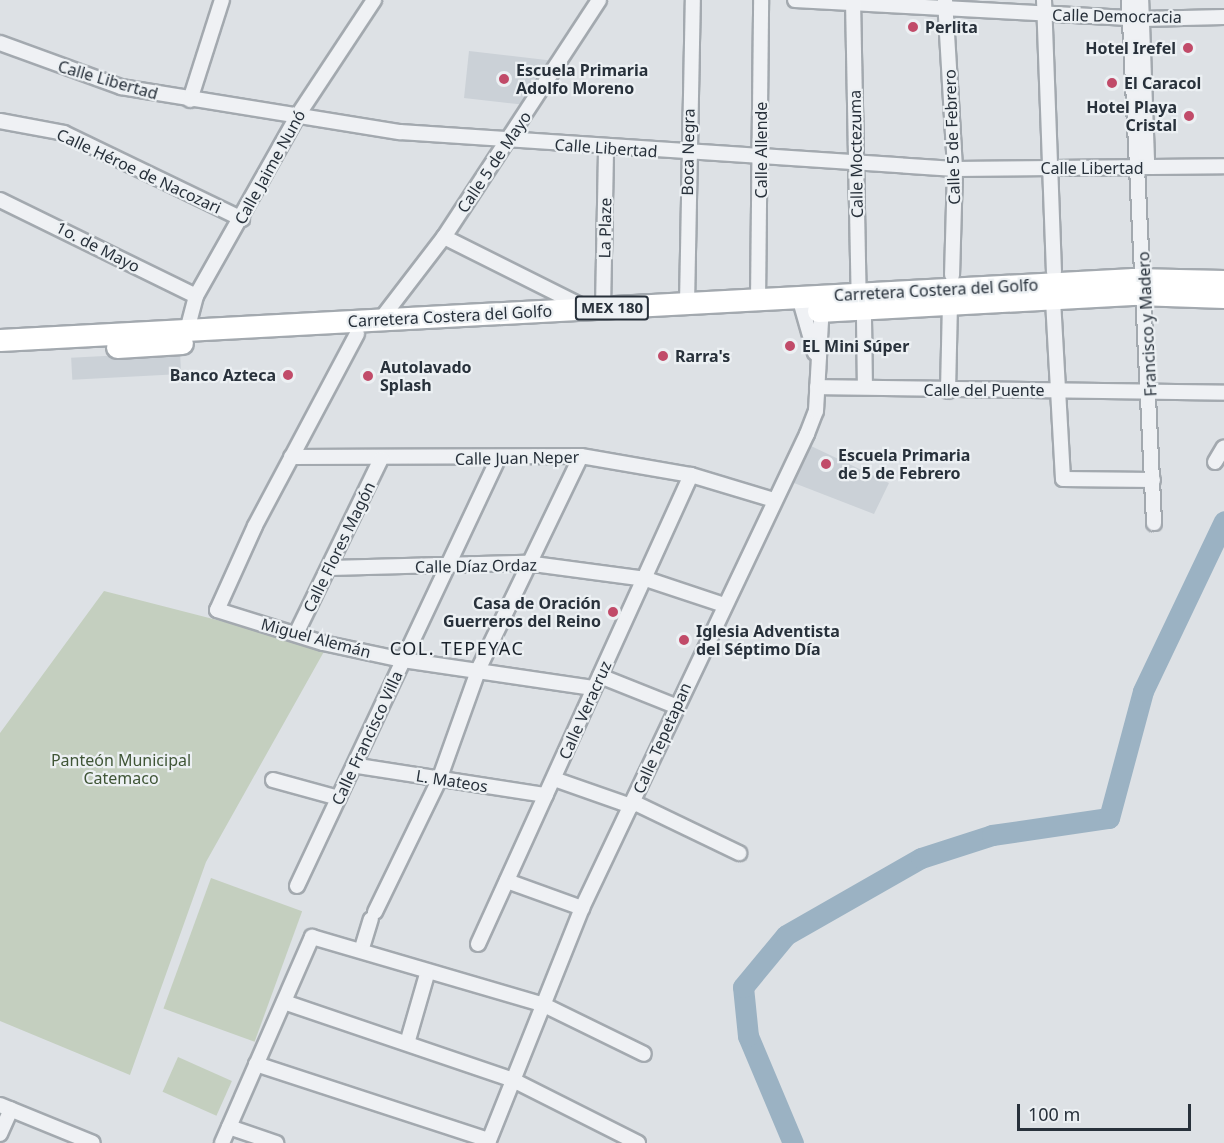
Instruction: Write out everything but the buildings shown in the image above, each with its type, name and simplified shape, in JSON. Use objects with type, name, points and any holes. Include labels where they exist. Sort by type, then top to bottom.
[{"type":"main road","name":"Carretera Costera del Golfo","points":[[0,340],[357,334],[799,304],[860,307],[904,298],[1224,281]]},
{"type":"main road","name":"Carretera Costera del Golfo","points":[[904,298],[950,304],[1053,300],[1144,287],[1224,297]]},
{"type":"main road","name":"Carretera Costera del Golfo","points":[[0,354],[381,319],[758,300],[799,304]]},
{"type":"street","points":[[190,100],[222,0]]},
{"type":"street","name":"Calle Jaime Nunó","points":[[185,336],[196,296],[242,219],[298,115],[374,0]]},
{"type":"street","name":"Calle 5 de Mayo","points":[[381,319],[444,237],[599,0]]},
{"type":"street","name":"Boca Negra","points":[[687,304],[687,153],[693,0]]},
{"type":"street","name":"Calle Allende","points":[[758,300],[761,0]]},
{"type":"street","name":"Calle Democracia","points":[[795,0],[945,5],[1045,15],[1136,19],[1224,17]]},
{"type":"street","points":[[1044,0],[1054,272]]},
{"type":"street","name":"Francisco y Madero","points":[[1129,0],[1136,19]]},
{"type":"street","name":"Francisco y Madero","points":[[1141,0],[1136,19],[1154,523]]},
{"type":"street","name":"Calle Moctezuma","points":[[853,3],[855,164],[865,387]]},
{"type":"street","name":"Calle 5 de Febrero","points":[[945,5],[956,169],[952,275]]},
{"type":"street","name":"Calle Libertad","points":[[0,43],[121,87],[190,100],[507,142],[956,169],[1224,166]]},
{"type":"street","name":"Calle Héroe de Nacozari","points":[[0,121],[64,133],[242,219]]},
{"type":"street","name":"La Plaze","points":[[596,309],[606,148]]},
{"type":"street","name":"1o. de Mayo","points":[[0,200],[196,296]]},
{"type":"street","points":[[444,237],[596,309]]},
{"type":"street","points":[[1053,300],[1060,390],[1063,479],[1153,480]]},
{"type":"street","points":[[799,304],[816,355]]},
{"type":"street","name":"Calle Tepetapan","points":[[488,1141],[582,908],[632,804],[675,706],[807,435],[817,387],[816,355],[822,304]]},
{"type":"street","points":[[948,392],[950,304]]},
{"type":"street","points":[[291,457],[357,334]]},
{"type":"street","name":"Calle del Puente","points":[[817,387],[865,387],[948,392],[1060,390],[1224,393]]},
{"type":"street","points":[[1215,462],[1224,447]]},
{"type":"street","points":[[362,948],[373,915],[439,780],[479,668],[526,563],[581,456]]},
{"type":"street","name":"Calle Juan Neper","points":[[291,457],[498,459],[581,456],[691,475],[774,500]]},
{"type":"street","name":"Miguel Alemán","points":[[291,457],[217,610],[296,634],[403,660],[596,682],[675,706]]},
{"type":"street","name":"Calle Flores Magón","points":[[296,634],[381,459]]},
{"type":"street","name":"Calle Francisco Villa","points":[[297,886],[339,798],[358,766],[445,566],[498,459]]},
{"type":"street","name":"Calle Veracruz","points":[[478,944],[596,682],[646,579],[691,475]]},
{"type":"street","name":"Calle Díaz Ordaz","points":[[330,568],[526,563],[646,579],[724,605]]},
{"type":"street","name":"L. Mateos","points":[[358,766],[546,795]]},
{"type":"street","points":[[554,778],[632,804],[739,853]]},
{"type":"street","points":[[273,780],[339,798]]},
{"type":"street","points":[[507,881],[582,908]]},
{"type":"street","points":[[222,1143],[312,937],[362,948],[427,974],[544,1005],[644,1054]]},
{"type":"street","points":[[408,1040],[427,974]]},
{"type":"street","points":[[284,1002],[408,1040],[513,1080],[638,1143]]},
{"type":"street","points":[[256,1064],[488,1141]]},
{"type":"street","points":[[0,1134],[5,1107],[76,1140],[93,1143]]},
{"type":"street","points":[[229,1127],[276,1143]]},
{"type":"shaded area","name":"Escuela Primaria Adolfo Moreno","points":[[469,51],[555,61],[526,105],[464,98]]},
{"type":"shaded area","points":[[180,352],[181,374],[72,380],[71,358]]},
{"type":"shaded area","name":"Escuela Primaria de 5 de Febrero","points":[[811,446],[889,483],[874,514],[794,483]]},
{"type":"green space","name":"Panteón Municipal Catemaco","points":[[104,591],[326,648],[206,862],[130,1075],[0,1021],[0,733]]},
{"type":"green space","points":[[211,878],[302,911],[255,1042],[163,1009]]},
{"type":"green space","points":[[178,1057],[232,1081],[216,1116],[163,1092]]},
{"type":"waterway","points":[[793,1143],[748,1036],[743,987],[786,935],[921,858],[992,835],[1109,818],[1143,691],[1224,521]]},
{"type":"place","name":"Perlita","points":[[913,27]]},
{"type":"place","name":"Hotel Irefel","points":[[1188,48]]},
{"type":"place","name":"Escuela Primaria Adolfo Moreno","points":[[504,79]]},
{"type":"place","name":"El Caracol","points":[[1112,83]]},
{"type":"place","name":"Hotel Playa Cristal","points":[[1189,116]]},
{"type":"place","name":"EL Mini Súper","points":[[790,346]]},
{"type":"place","name":"Rarra's","points":[[663,356]]},
{"type":"place","name":"Banco Azteca","points":[[288,375]]},
{"type":"place","name":"Autolavado Splash","points":[[368,376]]},
{"type":"place","name":"Escuela Primaria de 5 de Febrero","points":[[826,464]]},
{"type":"place","name":"Casa de Oración Guerreros del Reino","points":[[613,612]]},
{"type":"place","name":"Iglesia Adventista del Séptimo Día","points":[[684,640]]},
{"type":"district","name":"COL. TEPEYAC","points":[[457,648]]}]
